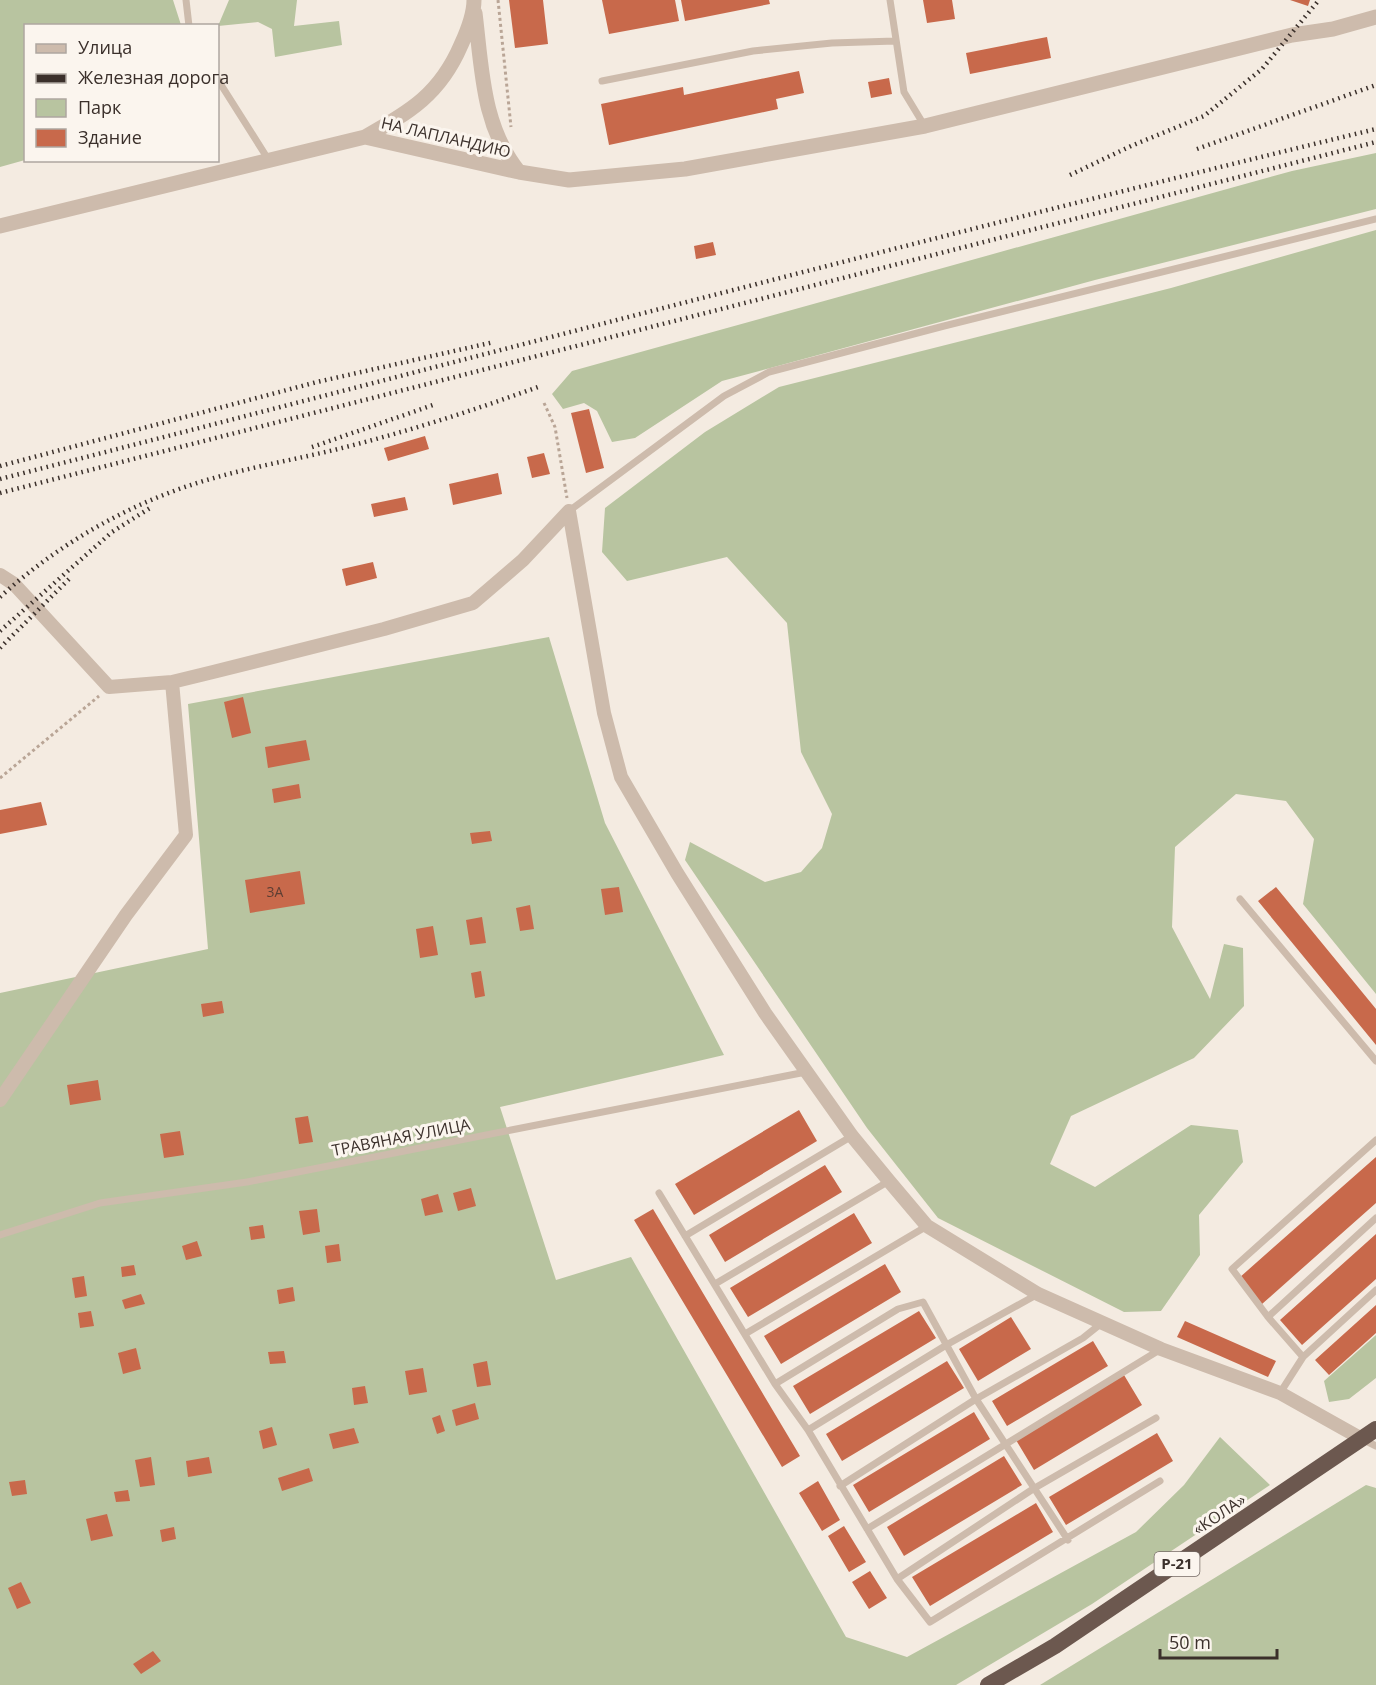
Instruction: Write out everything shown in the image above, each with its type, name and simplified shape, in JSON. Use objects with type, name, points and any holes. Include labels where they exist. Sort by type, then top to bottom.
[{"type":"highway","name":"«КОЛА»","points":[[988,1685],[1055,1646],[1371,1438]]},
{"type":"street","points":[[0,226],[366,137],[407,114],[440,84],[466,34],[474,2]]},
{"type":"street","points":[[474,2],[486,108],[504,154],[519,172]]},
{"type":"street","name":"НА ЛАПЛАНДИЮ","points":[[366,137],[519,172],[569,180],[685,170],[925,126],[1292,35],[1333,29],[1376,17]]},
{"type":"street","points":[[0,575],[14,584],[109,687],[172,682],[384,629],[472,603],[523,560],[569,511]]},
{"type":"street","points":[[569,511],[604,713],[621,777],[676,873],[765,1012],[809,1071],[852,1136],[888,1181],[927,1226],[1038,1294],[1161,1349],[1280,1393],[1371,1438]]},
{"type":"street","points":[[0,1101],[126,915],[186,835],[172,682]]},
{"type":"lane","points":[[186,0],[189,24]]},
{"type":"lane","points":[[890,0],[904,92],[925,126]]},
{"type":"lane","points":[[602,81],[753,51],[832,43],[895,41]]},
{"type":"lane","points":[[219,82],[268,159]]},
{"type":"lane","points":[[569,511],[724,396],[769,372],[944,326],[1376,219]]},
{"type":"lane","points":[[1240,899],[1376,1061]]},
{"type":"lane","name":"ТРАВЯНАЯ УЛИЦА","points":[[0,1235],[100,1203],[247,1182],[809,1071]]},
{"type":"lane","points":[[685,1236],[852,1136]]},
{"type":"lane","points":[[1303,1357],[1268,1317],[1232,1269],[1376,1140]]},
{"type":"lane","points":[[715,1284],[888,1181]]},
{"type":"lane","points":[[659,1193],[775,1384],[808,1430],[897,1579],[930,1622],[1068,1540],[1160,1481]]},
{"type":"lane","points":[[1268,1317],[1376,1218]]},
{"type":"lane","points":[[745,1334],[927,1226]]},
{"type":"lane","points":[[1280,1393],[1303,1357],[1376,1290]]},
{"type":"lane","points":[[808,1430],[948,1344],[1038,1294]]},
{"type":"lane","points":[[775,1384],[898,1310],[923,1302],[948,1344],[976,1399],[1068,1540]]},
{"type":"lane","points":[[840,1486],[976,1399],[1083,1338],[1103,1322]]},
{"type":"lane","points":[[867,1529],[1004,1443],[1161,1349]]},
{"type":"lane","points":[[897,1579],[1033,1489],[1156,1418]]},
{"type":"path","points":[[498,0],[514,135]]},
{"type":"path","points":[[544,403],[555,427],[569,511]]},
{"type":"path","points":[[0,778],[109,687]]},
{"type":"green space","points":[[0,0],[173,0],[181,24],[24,24],[24,160],[0,167]]},
{"type":"green space","points":[[229,0],[297,0],[294,26],[339,21],[342,45],[275,57],[272,29],[258,22],[219,26]]},
{"type":"green space","points":[[1376,153],[1376,209],[1095,280],[722,381],[635,438],[612,442],[597,411],[584,403],[563,409],[552,394],[572,371],[1292,171]]},
{"type":"green space","points":[[1376,230],[1376,994],[1303,904],[1314,839],[1286,801],[1236,794],[1175,847],[1172,927],[1210,999],[1224,944],[1243,948],[1244,1006],[1194,1058],[1071,1116],[1050,1164],[1095,1187],[1191,1125],[1238,1130],[1243,1162],[1199,1215],[1200,1255],[1161,1311],[1124,1312],[938,1218],[867,1128],[685,860],[690,842],[765,882],[801,872],[822,848],[832,814],[801,752],[787,623],[727,557],[627,581],[602,552],[605,508],[705,432],[779,387],[1171,288]]},
{"type":"green space","points":[[549,637],[605,823],[724,1055],[500,1107],[556,1280],[631,1257],[846,1637],[907,1657],[1136,1532],[1184,1485],[1220,1437],[1270,1485],[1092,1604],[956,1685],[0,1685],[0,993],[208,949],[188,704]]},
{"type":"green space","points":[[1376,1335],[1376,1378],[1349,1399],[1329,1402],[1324,1381]]},
{"type":"green space","points":[[1366,1485],[1376,1488],[1376,1685],[1040,1685]]},
{"type":"building","points":[[509,0],[543,0],[548,44],[515,48]]},
{"type":"building","points":[[602,0],[675,0],[679,21],[609,34]]},
{"type":"building","points":[[681,0],[769,0],[770,4],[685,21]]},
{"type":"building","points":[[923,0],[952,0],[955,19],[927,23]]},
{"type":"building","points":[[1290,0],[1310,0],[1308,6]]},
{"type":"building","points":[[1047,37],[1051,58],[970,74],[966,53]]},
{"type":"building","points":[[799,71],[804,93],[776,99],[778,109],[609,145],[601,104],[683,87],[684,95]]},
{"type":"building","points":[[889,78],[892,94],[871,98],[868,82]]},
{"type":"building","points":[[713,242],[716,255],[696,259],[694,246]]},
{"type":"building","points":[[589,409],[604,468],[586,473],[571,413]]},
{"type":"building","points":[[425,436],[429,449],[388,461],[384,448]]},
{"type":"building","points":[[544,453],[550,474],[532,478],[527,457]]},
{"type":"building","points":[[498,473],[502,494],[453,505],[449,484]]},
{"type":"building","points":[[405,497],[408,510],[374,517],[371,504]]},
{"type":"building","points":[[373,562],[377,578],[346,586],[342,569]]},
{"type":"building","points":[[243,697],[251,733],[232,738],[224,702]]},
{"type":"building","points":[[306,740],[310,760],[268,768],[265,747]]},
{"type":"building","points":[[299,784],[301,798],[274,803],[272,789]]},
{"type":"building","points":[[41,802],[47,825],[0,834],[0,810]]},
{"type":"building","points":[[490,831],[492,841],[472,844],[470,833]]},
{"type":"building","points":[[300,871],[305,904],[250,913],[245,880]]},
{"type":"building","points":[[619,887],[623,912],[605,915],[601,889]]},
{"type":"building","points":[[1276,887],[1376,1009],[1376,1045],[1258,901]]},
{"type":"building","points":[[530,905],[534,929],[520,931],[516,908]]},
{"type":"building","points":[[482,917],[486,943],[470,945],[466,920]]},
{"type":"building","points":[[433,926],[438,955],[420,958],[416,929]]},
{"type":"building","points":[[481,971],[485,996],[475,998],[471,973]]},
{"type":"building","points":[[222,1001],[224,1013],[203,1017],[201,1004]]},
{"type":"building","points":[[98,1080],[101,1100],[70,1105],[67,1085]]},
{"type":"building","points":[[799,1110],[817,1141],[694,1215],[675,1184]]},
{"type":"building","points":[[308,1116],[313,1142],[299,1144],[295,1118]]},
{"type":"building","points":[[180,1131],[184,1155],[164,1158],[160,1134]]},
{"type":"building","points":[[1376,1157],[1376,1203],[1262,1304],[1239,1278]]},
{"type":"building","points":[[825,1165],[842,1192],[725,1262],[709,1235]]},
{"type":"building","points":[[471,1188],[476,1206],[458,1211],[453,1193]]},
{"type":"building","points":[[438,1194],[443,1212],[425,1216],[421,1199]]},
{"type":"building","points":[[317,1209],[320,1232],[303,1235],[299,1211]]},
{"type":"building","points":[[653,1209],[800,1456],[782,1467],[634,1220]]},
{"type":"building","points":[[854,1213],[872,1243],[748,1317],[730,1288]]},
{"type":"building","points":[[263,1225],[265,1238],[251,1240],[249,1227]]},
{"type":"building","points":[[1376,1234],[1376,1279],[1302,1345],[1280,1320]]},
{"type":"building","points":[[197,1241],[202,1256],[186,1260],[182,1246]]},
{"type":"building","points":[[339,1244],[341,1261],[327,1263],[325,1246]]},
{"type":"building","points":[[885,1264],[901,1292],[781,1364],[764,1336]]},
{"type":"building","points":[[134,1265],[136,1275],[122,1277],[121,1267]]},
{"type":"building","points":[[84,1276],[87,1296],[75,1298],[72,1278]]},
{"type":"building","points":[[293,1287],[295,1301],[279,1304],[277,1290]]},
{"type":"building","points":[[141,1294],[145,1304],[125,1309],[122,1300]]},
{"type":"building","points":[[1376,1305],[1376,1333],[1329,1375],[1315,1360]]},
{"type":"building","points":[[91,1311],[94,1326],[80,1328],[78,1313]]},
{"type":"building","points":[[919,1311],[936,1338],[810,1414],[793,1386]]},
{"type":"building","points":[[1011,1317],[1031,1349],[978,1381],[959,1349]]},
{"type":"building","points":[[1185,1321],[1276,1361],[1268,1377],[1177,1337]]},
{"type":"building","points":[[1093,1341],[1108,1366],[1007,1426],[992,1401]]},
{"type":"building","points":[[136,1348],[141,1369],[123,1374],[118,1353]]},
{"type":"building","points":[[284,1351],[286,1363],[270,1364],[268,1352]]},
{"type":"building","points":[[487,1361],[491,1385],[477,1387],[473,1364]]},
{"type":"building","points":[[947,1361],[964,1388],[842,1461],[826,1434]]},
{"type":"building","points":[[423,1368],[427,1392],[409,1395],[405,1371]]},
{"type":"building","points":[[1124,1375],[1142,1405],[1034,1470],[1016,1440]]},
{"type":"building","points":[[365,1386],[368,1403],[354,1405],[352,1388]]},
{"type":"building","points":[[475,1403],[479,1419],[456,1426],[452,1410]]},
{"type":"building","points":[[974,1412],[990,1439],[869,1512],[853,1485]]},
{"type":"building","points":[[440,1415],[445,1431],[437,1434],[432,1418]]},
{"type":"building","points":[[272,1427],[277,1445],[263,1449],[259,1431]]},
{"type":"building","points":[[354,1428],[359,1443],[333,1449],[329,1434]]},
{"type":"building","points":[[1157,1433],[1173,1461],[1066,1525],[1049,1497]]},
{"type":"building","points":[[1004,1456],[1022,1485],[904,1556],[887,1527]]},
{"type":"building","points":[[151,1457],[155,1485],[140,1487],[135,1460]]},
{"type":"building","points":[[209,1457],[212,1473],[188,1477],[186,1461]]},
{"type":"building","points":[[309,1468],[313,1481],[282,1491],[278,1478]]},
{"type":"building","points":[[25,1480],[27,1494],[12,1496],[9,1482]]},
{"type":"building","points":[[818,1481],[840,1520],[822,1531],[799,1493]]},
{"type":"building","points":[[128,1490],[130,1501],[116,1502],[114,1492]]},
{"type":"building","points":[[1036,1503],[1053,1532],[930,1606],[912,1577]]},
{"type":"building","points":[[107,1514],[113,1536],[91,1541],[86,1519]]},
{"type":"building","points":[[844,1526],[866,1562],[849,1572],[828,1536]]},
{"type":"building","points":[[174,1527],[176,1539],[162,1542],[160,1530]]},
{"type":"building","points":[[870,1571],[887,1598],[869,1609],[852,1582]]},
{"type":"building","points":[[21,1582],[31,1603],[17,1609],[8,1588]]},
{"type":"building","points":[[153,1651],[161,1661],[141,1674],[133,1664]]},
{"type":"railway","points":[[1070,175],[1131,146],[1204,116],[1262,69],[1319,0]]},
{"type":"railway","points":[[1197,149],[1376,85]]},
{"type":"railway","points":[[0,479],[860,258],[1376,129]]},
{"type":"railway","points":[[0,493],[1376,142]]},
{"type":"railway","points":[[0,466],[317,382],[494,342]]},
{"type":"railway","points":[[0,597],[43,562],[90,531],[114,517],[165,494],[227,474],[389,436],[538,387]]},
{"type":"railway","points":[[312,447],[436,404]]},
{"type":"railway","points":[[0,631],[112,532],[150,508]]},
{"type":"railway","points":[[0,648],[70,578]]}]
